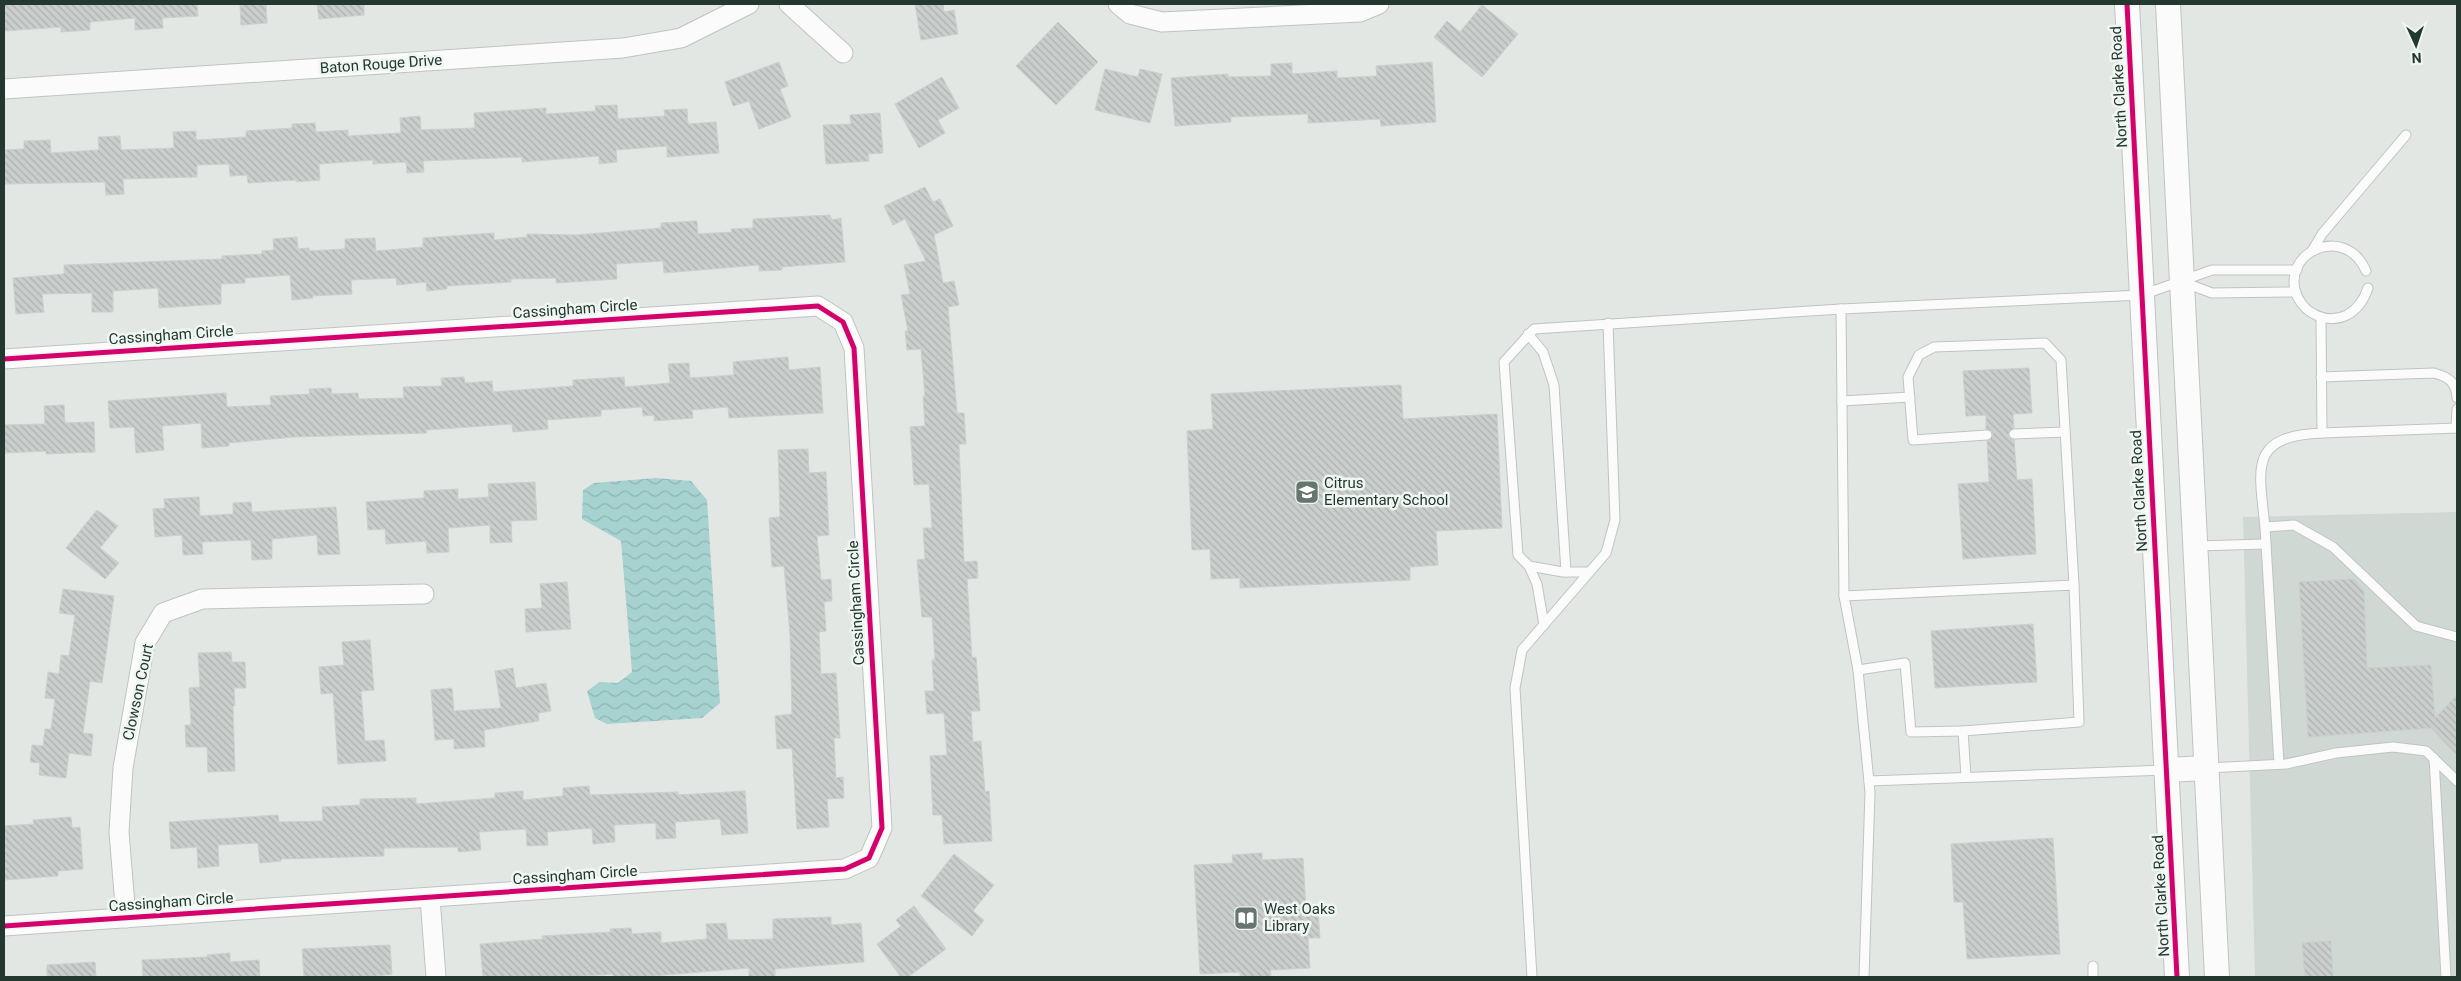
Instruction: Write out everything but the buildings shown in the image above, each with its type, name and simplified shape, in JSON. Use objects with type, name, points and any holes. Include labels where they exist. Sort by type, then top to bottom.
[{"type":"street","name":"Baton Rouge Drive","points":[[4,89],[623,48],[681,38],[749,4]]},
{"type":"street","points":[[789,4],[843,53]]},
{"type":"street","points":[[1118,4],[1130,14],[1162,22],[1360,12],[1379,4]]},
{"type":"street","name":"North Clarke Road","points":[[2127,4],[2177,977]]},
{"type":"street","points":[[2168,4],[2217,977]]},
{"type":"street","name":"Cassingham Circle","points":[[4,359],[818,306],[843,322],[854,348],[882,828],[869,858],[845,869],[4,926]]},
{"type":"street","name":"Clowson Court","points":[[126,918],[118,832],[123,768],[145,643],[164,612],[202,599],[424,594]]},
{"type":"street","points":[[2167,770],[2206,768]]},
{"type":"street","points":[[430,898],[436,977]]},
{"type":"lane","points":[[2368,288],[2363,301],[2345,316],[2334,319],[2321,317],[2309,312],[2300,302],[2296,292],[2297,270],[2322,234],[2406,135]]},
{"type":"lane","points":[[2312,251],[2323,247],[2342,248],[2356,255],[2366,271]]},
{"type":"lane","points":[[1544,625],[1539,591],[1529,566],[1518,555],[1504,362],[1534,329],[1841,309],[2142,295],[2183,282],[2212,270],[2297,270]]},
{"type":"lane","points":[[2183,282],[2212,293],[2296,292]]},
{"type":"lane","points":[[1841,309],[1844,596],[1858,670],[1869,781],[1864,977]]},
{"type":"lane","points":[[2321,317],[2322,433]]},
{"type":"lane","points":[[1532,977],[1515,688],[1522,650],[1606,553],[1615,520],[1608,323]]},
{"type":"lane","points":[[1528,334],[1543,352],[1554,385],[1566,572]]},
{"type":"lane","points":[[1858,670],[1905,663],[1911,732],[1963,731],[2079,722],[2074,585],[2061,360],[2045,343],[1934,347],[1919,355],[1908,378],[1913,440],[1987,435]]},
{"type":"lane","points":[[2321,377],[2434,374],[2447,377],[2453,382],[2457,398]]},
{"type":"lane","points":[[1842,401],[1910,397]]},
{"type":"lane","points":[[2279,764],[2265,527],[2259,469],[2269,448],[2288,436],[2457,428],[2457,409]]},
{"type":"lane","points":[[2014,434],[2065,432]]},
{"type":"lane","points":[[2265,527],[2294,526],[2333,547],[2416,626],[2457,637]]},
{"type":"lane","points":[[2195,546],[2266,544]]},
{"type":"lane","points":[[1529,566],[1566,572],[1588,572]]},
{"type":"lane","points":[[1844,596],[2074,585]]},
{"type":"lane","points":[[1963,731],[1966,777]]},
{"type":"lane","points":[[2206,768],[2279,764],[2336,753],[2392,747],[2426,751],[2457,781]]},
{"type":"lane","points":[[2434,758],[2446,977]]},
{"type":"lane","points":[[1869,781],[2167,770]]},
{"type":"lane","points":[[2093,966],[2093,977]]},
{"type":"shaded area","points":[[2457,512],[2457,977],[2255,977],[2243,517]]},
{"type":"water","points":[[656,478],[691,481],[707,500],[720,703],[702,718],[607,724],[595,718],[587,691],[600,682],[618,683],[632,672],[621,541],[582,519],[583,490],[594,483]]},
{"type":"cycle path","points":[[2127,4],[2177,977]]},
{"type":"cycle path","points":[[4,359],[818,306],[843,322],[854,348],[882,828],[869,858],[845,869],[4,926]]},
{"type":"place","name":"Citrus Elementary School","points":[[1307,492]]},
{"type":"place","name":"West Oaks Library","points":[[1246,918]]}]
